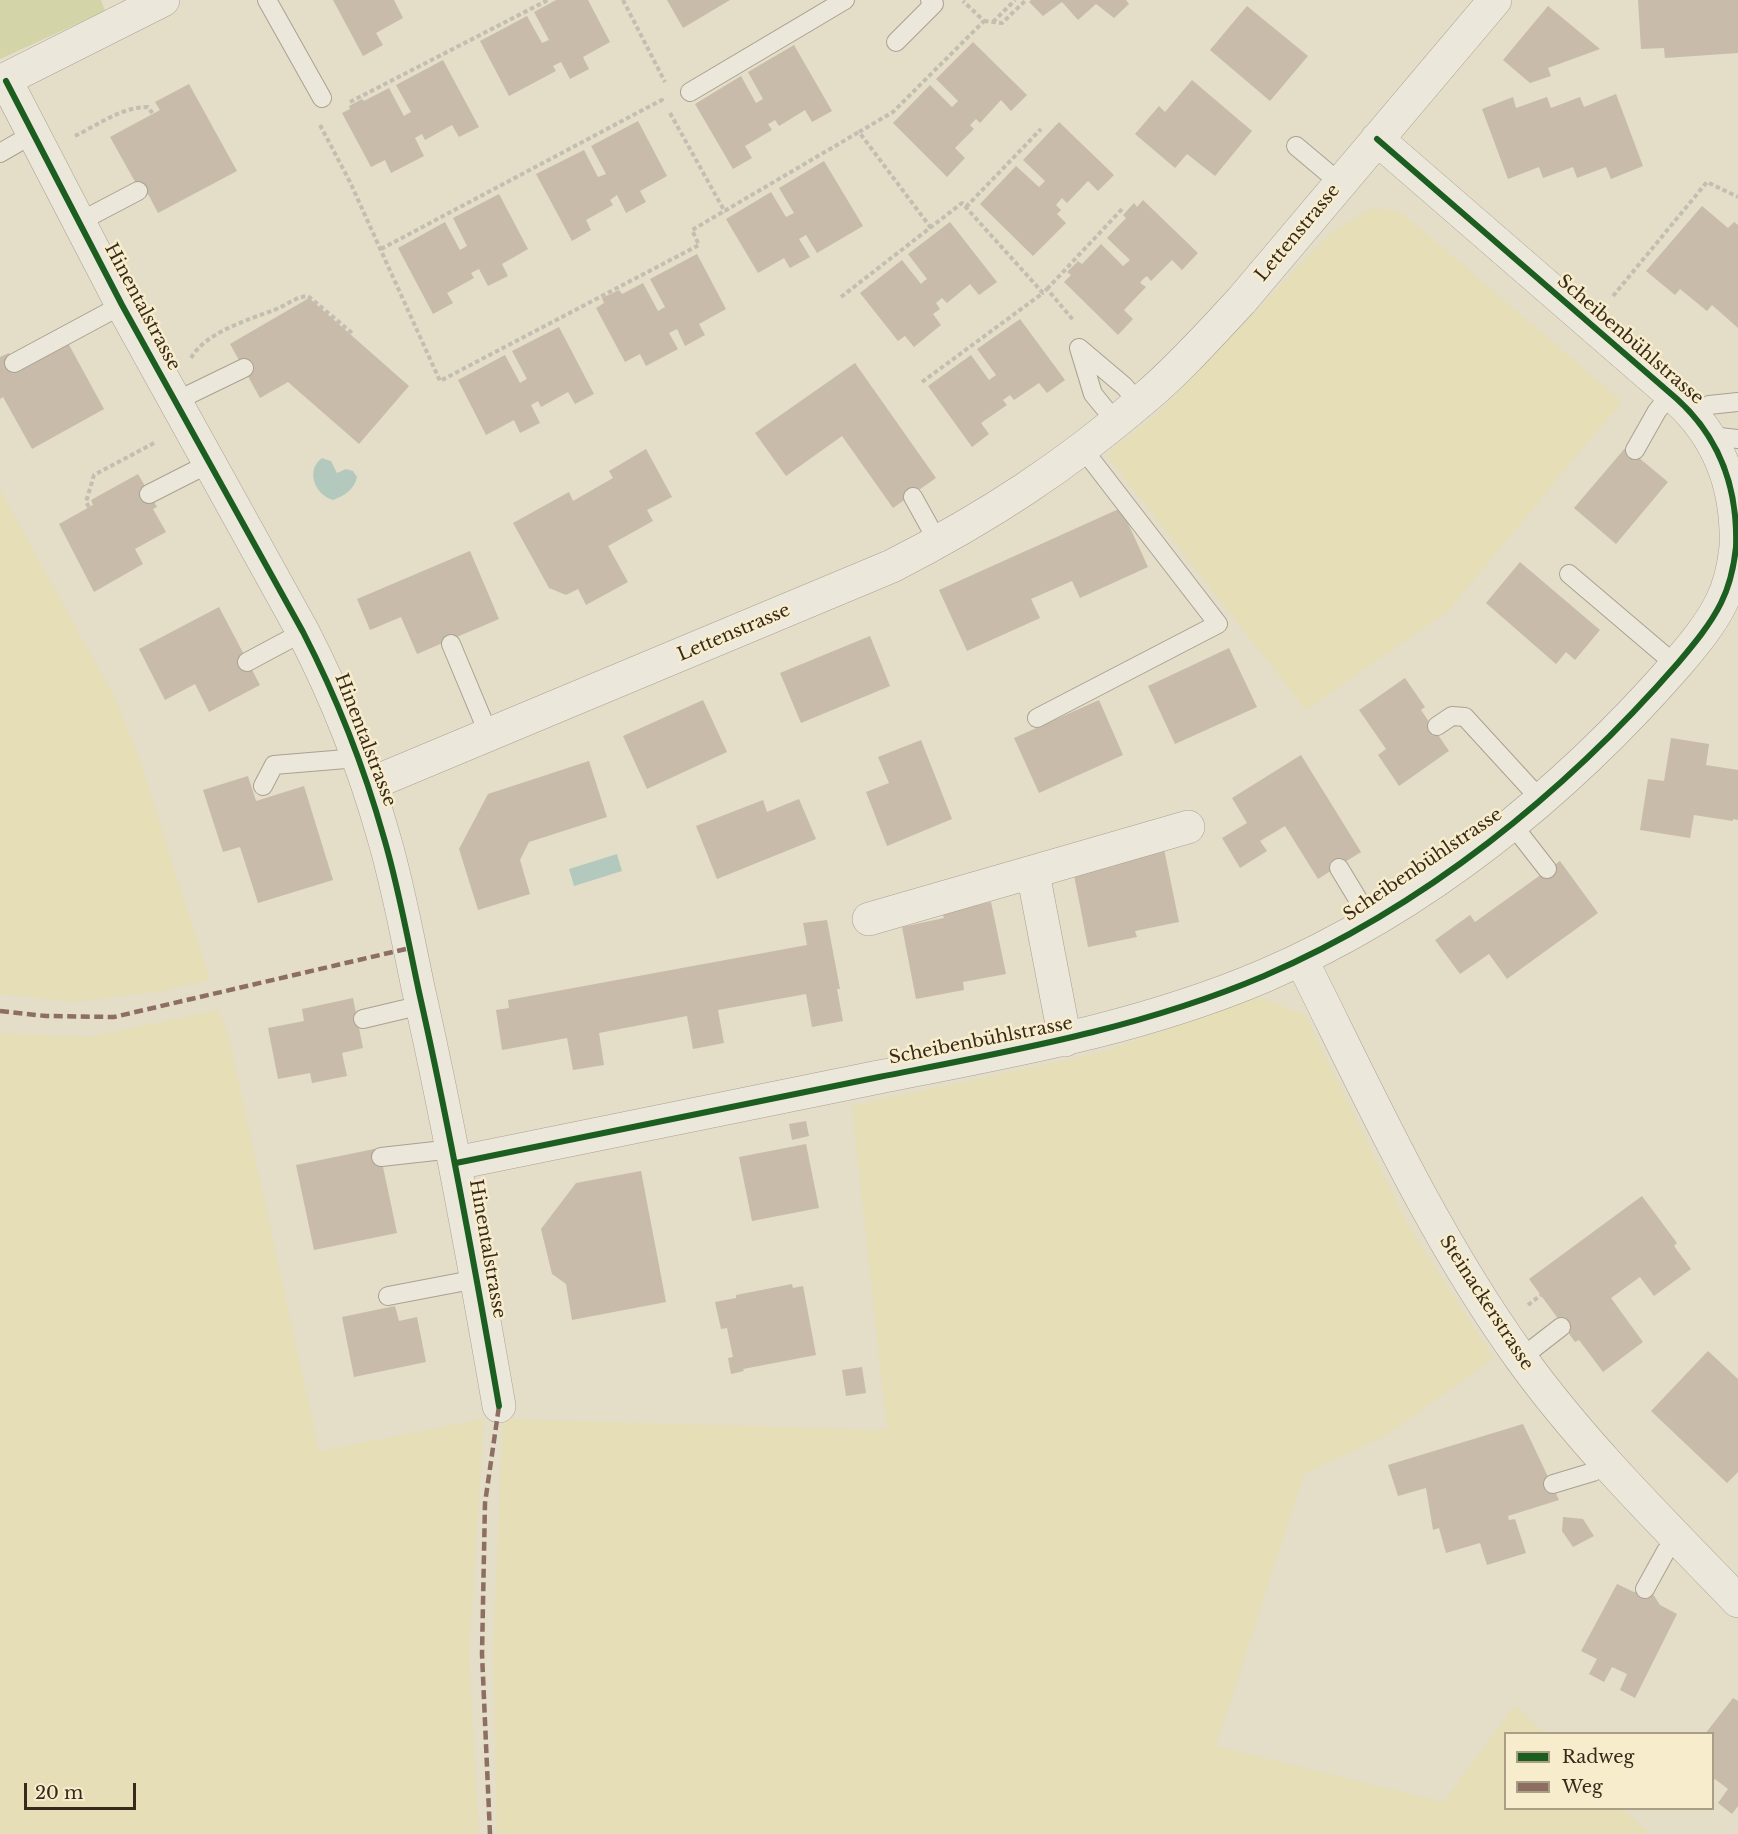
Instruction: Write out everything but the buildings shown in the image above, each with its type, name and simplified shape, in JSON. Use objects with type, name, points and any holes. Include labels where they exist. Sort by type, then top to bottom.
[{"type":"street","points":[[3,81],[163,0]]},
{"type":"street","name":"Lettenstrasse","points":[[363,772],[489,735],[849,585],[938,542],[1009,501],[1083,449],[1128,413],[1180,364],[1233,309],[1495,0]]},
{"type":"street","name":"Hinentalstrasse","points":[[3,81],[122,305],[303,632],[326,677],[363,772],[396,885],[422,1005],[454,1156],[499,1406]]},
{"type":"street","name":"Scheibenbühlstrasse","points":[[454,1156],[677,1117],[1065,1040],[1178,1008],[1263,976],[1301,959],[1371,921],[1438,878],[1512,824],[1602,744],[1725,612],[1723,600],[1731,577],[1737,535],[1737,514],[1731,479],[1704,421],[1589,325],[1377,139]]},
{"type":"street","points":[[869,919],[1188,827]]},
{"type":"street","name":"Scheibenbühlstrasse","points":[[1033,873],[1065,1040]]},
{"type":"street","name":"Steinackerstrasse","points":[[1301,959],[1416,1190],[1450,1250],[1521,1358],[1605,1461],[1738,1601]]},
{"type":"lane","points":[[267,0],[322,99]]},
{"type":"lane","points":[[690,92],[845,0]]},
{"type":"lane","points":[[896,42],[934,4],[930,0]]},
{"type":"lane","points":[[0,153],[33,134]]},
{"type":"lane","points":[[1296,146],[1340,183]]},
{"type":"lane","points":[[79,222],[138,191]]},
{"type":"lane","points":[[15,363],[122,305]]},
{"type":"lane","points":[[176,401],[244,368]]},
{"type":"lane","points":[[1635,450],[1657,411],[1704,421],[1709,405],[1738,402]]},
{"type":"lane","points":[[1037,718],[1218,624],[1083,449]]},
{"type":"lane","points":[[149,494],[210,463]]},
{"type":"lane","points":[[913,497],[938,542]]},
{"type":"lane","points":[[1569,574],[1676,665]]},
{"type":"lane","points":[[248,662],[303,632]]},
{"type":"lane","points":[[451,644],[489,735]]},
{"type":"lane","points":[[1437,726],[1452,716],[1465,717],[1541,800]]},
{"type":"lane","points":[[263,786],[274,765],[363,772]]},
{"type":"lane","points":[[1512,824],[1547,869]]},
{"type":"lane","points":[[1340,868],[1371,921]]},
{"type":"lane","points":[[363,1019],[422,1005]]},
{"type":"lane","points":[[381,1157],[454,1156]]},
{"type":"lane","points":[[388,1296],[477,1279]]},
{"type":"lane","points":[[1521,1358],[1561,1327]]},
{"type":"lane","points":[[1553,1484],[1593,1472],[1605,1461]]},
{"type":"lane","points":[[1645,1589],[1666,1551],[1679,1539]]},
{"type":"path","points":[[351,102],[548,0]]},
{"type":"path","points":[[622,0],[668,88]]},
{"type":"path","points":[[961,0],[984,21],[1002,23],[1026,0]]},
{"type":"path","points":[[992,22],[1015,0]]},
{"type":"path","points":[[317,119],[381,249],[440,381],[699,245],[692,230],[893,112],[984,21]]},
{"type":"path","points":[[381,249],[663,102],[668,97]]},
{"type":"path","points":[[68,140],[106,119],[137,107],[148,107],[153,114]]},
{"type":"path","points":[[673,119],[725,212]]},
{"type":"path","points":[[966,207],[1041,129]]},
{"type":"path","points":[[859,132],[931,228]]},
{"type":"path","points":[[1589,325],[1707,182],[1738,197]]},
{"type":"path","points":[[841,297],[962,203],[1043,290]]},
{"type":"path","points":[[922,382],[1043,290],[1123,208]]},
{"type":"path","points":[[190,360],[195,350],[223,331],[257,315],[276,310],[298,297],[308,296],[352,333],[351,335]]},
{"type":"path","points":[[89,507],[86,502],[94,475],[163,438]]},
{"type":"path","points":[[1528,1306],[1541,1296]]},
{"type":"shaded area","points":[[1372,208],[1401,212],[1622,401],[1448,611],[1306,710],[1106,454],[1155,416],[1331,233]]},
{"type":"shaded area","points":[[322,458],[331,461],[337,473],[346,469],[353,471],[357,477],[348,492],[333,500],[321,493],[314,482],[314,469]]},
{"type":"shaded area","points":[[0,490],[116,700],[137,752],[210,980],[162,991],[76,1002],[0,994]]},
{"type":"shaded area","points":[[617,854],[622,871],[574,886],[569,869]]},
{"type":"shaded area","points":[[1258,997],[1305,1015],[1410,1229],[1494,1358],[1387,1435],[1304,1474],[1216,1746],[1443,1802],[1515,1705],[1544,1732],[1504,1732],[1504,1810],[1624,1810],[1650,1834],[497,1834],[493,1650],[503,1419],[887,1430],[852,1106],[1103,1052]]},
{"type":"shaded area","points":[[218,1010],[228,1033],[319,1451],[484,1419],[469,1654],[479,1834],[0,1834],[0,1033],[89,1037]]},
{"type":"green space","points":[[0,0],[101,0],[105,11],[0,59]]},
{"type":"marked path","points":[[0,1011],[46,1016],[114,1017],[410,948]]},
{"type":"marked path","points":[[490,1834],[482,1654],[485,1503],[499,1406]]},
{"type":"cycle path","points":[[6,81],[122,305],[303,632],[359,759],[384,838],[403,915],[452,1147],[499,1406]]},
{"type":"cycle path","points":[[456,1163],[1074,1037],[1170,1010],[1264,976],[1323,948],[1380,916],[1435,881],[1488,843],[1588,757],[1678,663],[1717,611],[1727,589],[1734,561],[1736,547],[1734,504],[1730,485],[1715,447],[1705,430],[1677,399],[1377,139]]}]
